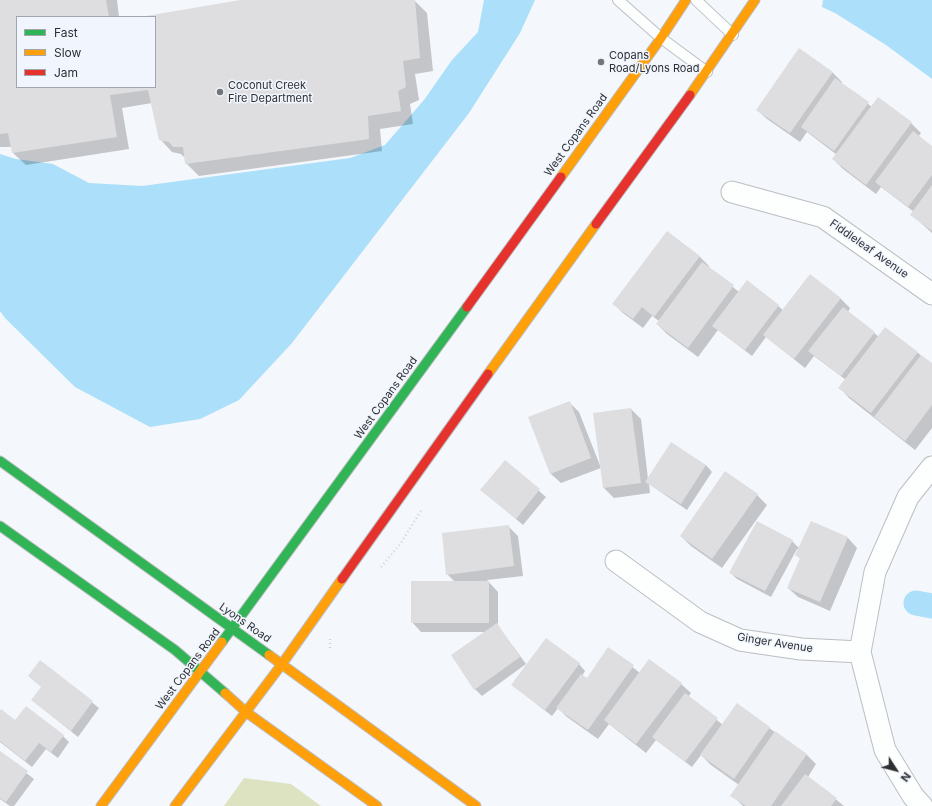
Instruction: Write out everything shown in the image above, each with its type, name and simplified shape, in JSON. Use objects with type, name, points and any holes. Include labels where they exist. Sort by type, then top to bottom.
[{"type":"main road","name":"West Copans Road","points":[[101,806],[232,629],[661,38],[686,0]]},
{"type":"main road","points":[[175,806],[282,664],[461,410],[707,72],[755,0]]},
{"type":"main road","name":"Lyons Road","points":[[0,461],[476,806]]},
{"type":"main road","points":[[0,526],[174,650],[201,671],[246,712],[377,806]]},
{"type":"street","name":"Fiddleleaf Avenue","points":[[732,192],[823,217],[932,294]]},
{"type":"street","points":[[922,806],[913,796],[885,750],[860,652],[875,572],[908,497],[932,467]]},
{"type":"street","name":"Ginger Avenue","points":[[616,561],[700,622],[740,640],[801,649],[860,652]]},
{"type":"lane","points":[[618,0],[661,38],[707,72]]},
{"type":"lane","points":[[696,0],[733,34]]},
{"type":"green space","points":[[244,778],[291,784],[321,806],[224,806]]},
{"type":"water","points":[[484,0],[535,0],[520,33],[469,113],[292,343],[239,400],[200,419],[150,427],[75,387],[5,318],[0,311],[0,154],[16,159],[53,164],[89,183],[142,186],[350,158],[385,145],[424,100],[452,60],[478,32]]},
{"type":"water","points":[[823,0],[932,0],[932,79],[886,45],[835,13],[822,7]]},
{"type":"building","points":[[0,0],[106,0],[109,16],[16,16],[16,88],[156,88],[156,16],[146,16],[240,0],[415,0],[420,58],[403,61],[406,87],[398,91],[401,111],[368,116],[369,139],[185,164],[183,147],[173,147],[169,142],[159,140],[148,90],[110,95],[117,137],[12,153],[8,133],[0,134]]},
{"type":"building","points":[[799,48],[833,72],[790,133],[756,110]]},
{"type":"building","points":[[835,78],[869,102],[834,151],[801,127]]},
{"type":"building","points":[[878,97],[912,122],[866,185],[832,159]]},
{"type":"building","points":[[913,131],[932,146],[932,175],[908,207],[875,182]]},
{"type":"building","points":[[932,185],[932,231],[910,215]]},
{"type":"building","points":[[667,231],[700,256],[654,317],[642,307],[633,319],[612,304]]},
{"type":"building","points":[[702,262],[734,285],[688,348],[656,324]]},
{"type":"building","points":[[810,274],[841,298],[794,359],[763,335]]},
{"type":"building","points":[[747,280],[779,305],[745,350],[712,326]]},
{"type":"building","points":[[843,307],[875,332],[841,376],[808,351]]},
{"type":"building","points":[[885,327],[918,352],[871,413],[838,388]]},
{"type":"building","points":[[921,355],[932,363],[932,405],[905,441],[874,417]]},
{"type":"building","points":[[570,401],[591,458],[550,474],[528,417]]},
{"type":"building","points":[[631,408],[641,483],[603,488],[593,413]]},
{"type":"building","points":[[671,442],[706,465],[681,504],[645,482]]},
{"type":"building","points":[[505,460],[540,489],[516,519],[480,490]]},
{"type":"building","points":[[725,471],[758,494],[712,559],[680,536]]},
{"type":"building","points":[[757,521],[793,540],[765,591],[729,573]]},
{"type":"building","points":[[811,521],[848,537],[820,602],[787,588],[800,558],[795,555]]},
{"type":"building","points":[[509,525],[514,566],[446,575],[442,533]]},
{"type":"building","points":[[411,581],[489,581],[489,623],[411,623]]},
{"type":"building","points":[[497,623],[520,657],[474,690],[451,655]]},
{"type":"building","points":[[546,638],[580,663],[545,710],[511,685]]},
{"type":"building","points":[[608,647],[634,665],[588,730],[556,708],[581,674],[587,678]]},
{"type":"building","points":[[649,659],[682,683],[636,744],[604,720]]},
{"type":"building","points":[[40,660],[93,701],[71,731],[31,700],[41,687],[28,676]]},
{"type":"building","points":[[685,693],[718,718],[685,762],[652,737]]},
{"type":"building","points":[[737,703],[770,727],[734,779],[700,755]]},
{"type":"building","points":[[26,706],[64,735],[51,752],[39,743],[25,761],[0,741],[0,711],[1,709],[15,720]]},
{"type":"building","points":[[775,731],[807,754],[771,806],[746,806],[730,796]]},
{"type":"building","points":[[0,751],[28,771],[6,802],[0,798]]},
{"type":"building","points":[[805,774],[837,798],[831,806],[781,806]]},
{"type":"waterway","points":[[916,603],[932,606]]},
{"type":"traffic: fast","points":[[222,642],[467,307]]},
{"type":"traffic: fast","points":[[0,461],[269,655]]},
{"type":"traffic: fast","points":[[0,526],[175,650],[225,693]]},
{"type":"traffic: slow","points":[[561,177],[661,38],[686,0]]},
{"type":"traffic: slow","points":[[690,95],[755,0]]},
{"type":"traffic: slow","points":[[488,374],[596,224]]},
{"type":"traffic: slow","points":[[175,806],[282,664],[342,579]]},
{"type":"traffic: slow","points":[[101,806],[222,642]]},
{"type":"traffic: slow","points":[[269,655],[476,806]]},
{"type":"traffic: slow","points":[[225,693],[246,712],[377,806]]},
{"type":"traffic: jam","points":[[596,224],[690,95]]},
{"type":"traffic: jam","points":[[467,307],[561,177]]},
{"type":"traffic: jam","points":[[342,579],[488,374]]},
{"type":"place","name":"Copans Road/Lyons Road","points":[[601,62]]},
{"type":"place","name":"Coconut Creek Fire Department","points":[[220,92]]}]
